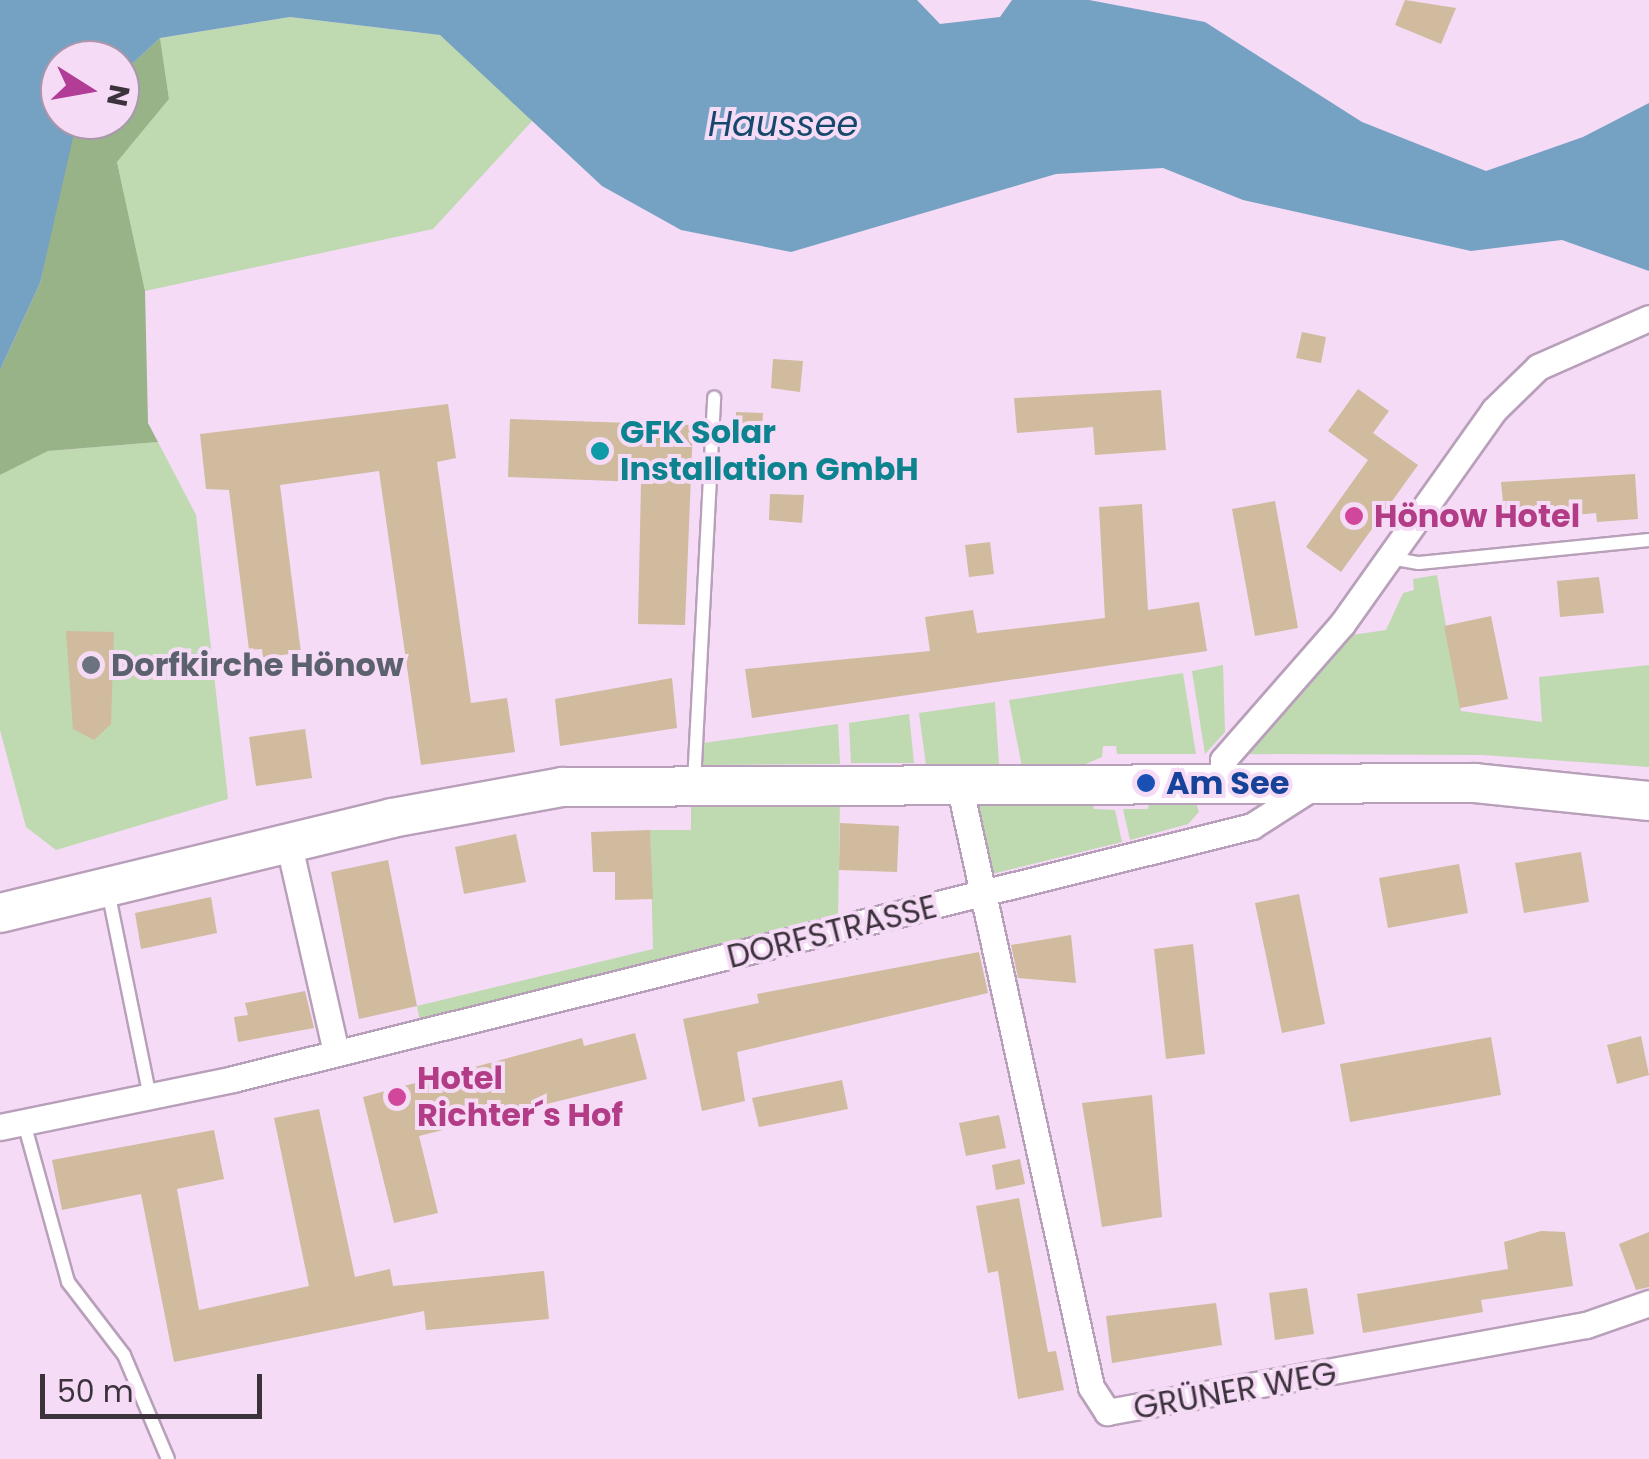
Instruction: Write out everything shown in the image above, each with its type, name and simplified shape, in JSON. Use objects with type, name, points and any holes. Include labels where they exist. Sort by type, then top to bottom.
[{"type":"main road","points":[[0,912],[288,841],[562,786],[1475,783],[1649,801]]},
{"type":"street","points":[[1223,782],[1223,760],[1390,558],[1494,410],[1538,367],[1649,318]]},
{"type":"street","points":[[959,784],[988,894]]},
{"type":"street","name":"DORFSTRASSE","points":[[12,1125],[336,1053],[1252,826],[1316,785]]},
{"type":"street","points":[[288,841],[336,1053]]},
{"type":"street","name":"GRÜNER WEG","points":[[988,894],[1091,1387],[1106,1412],[1586,1325],[1649,1303]]},
{"type":"lane","points":[[694,783],[714,398]]},
{"type":"lane","points":[[1390,558],[1419,563],[1649,540]]},
{"type":"lane","points":[[107,884],[150,1097]]},
{"type":"lane","points":[[12,1125],[68,1282],[124,1355],[168,1459]]},
{"type":"green space","points":[[290,17],[440,35],[534,119],[433,229],[145,291],[117,162],[135,140],[140,140],[140,134],[169,99],[160,38]]},
{"type":"green space","points":[[160,38],[169,99],[140,134],[140,56]]},
{"type":"green space","points":[[68,140],[135,140],[117,162],[145,291],[148,423],[158,442],[48,451],[0,475],[0,370],[40,283]]},
{"type":"green space","points":[[158,442],[196,515],[228,799],[56,850],[26,827],[0,730],[0,475],[48,451]]},
{"type":"green space","points":[[1437,575],[1461,711],[1542,722],[1539,677],[1649,665],[1649,767],[1483,755],[1240,754],[1352,635],[1386,630],[1403,593],[1414,590],[1413,579]]},
{"type":"green space","points":[[1223,665],[1225,732],[1205,754],[1192,671]]},
{"type":"green space","points":[[1183,673],[1196,754],[1117,754],[1116,746],[1103,746],[1102,757],[1083,765],[1022,767],[1009,700]]},
{"type":"green space","points":[[995,702],[999,765],[926,765],[919,713]]},
{"type":"green space","points":[[909,714],[914,763],[851,763],[849,723]]},
{"type":"green space","points":[[838,724],[840,764],[703,765],[703,743]]},
{"type":"green space","points":[[691,800],[840,800],[838,916],[420,1021],[417,1006],[653,949],[650,830],[691,830]]},
{"type":"green space","points":[[974,801],[1093,802],[1094,809],[1115,810],[1122,842],[992,874]]},
{"type":"green space","points":[[1149,802],[1196,803],[1199,812],[1188,824],[1130,840],[1123,809],[1148,809]]},
{"type":"water","name":"Haussee","points":[[0,0],[917,0],[940,24],[1000,17],[1012,0],[1089,0],[1205,22],[1362,122],[1486,171],[1583,137],[1649,103],[1649,271],[1562,240],[1471,251],[1243,200],[1163,168],[1056,174],[791,252],[681,230],[602,186],[440,35],[290,17],[160,38],[140,56],[140,40],[40,40],[40,140],[72,140],[40,283],[0,370]]},
{"type":"building","points":[[1405,0],[1456,8],[1441,44],[1395,25]]},
{"type":"building","points":[[1302,332],[1326,337],[1321,363],[1296,358]]},
{"type":"building","points":[[773,359],[803,361],[800,392],[771,388]]},
{"type":"building","points":[[1358,389],[1389,411],[1373,433],[1418,465],[1341,572],[1306,547],[1368,460],[1328,431]]},
{"type":"building","points":[[1161,390],[1166,450],[1095,455],[1093,427],[1017,433],[1014,398]]},
{"type":"building","points":[[448,404],[456,458],[437,462],[471,703],[507,698],[515,752],[421,765],[379,471],[280,485],[301,653],[263,657],[262,649],[249,650],[229,490],[206,489],[200,434]]},
{"type":"building","points":[[736,412],[763,413],[761,442],[735,439]]},
{"type":"building","name":"GFK Solar Installation GmbH","points":[[510,419],[693,425],[685,625],[638,624],[641,482],[508,477]]},
{"type":"building","points":[[1635,474],[1638,519],[1597,522],[1596,513],[1505,522],[1501,482]]},
{"type":"building","points":[[770,494],[804,495],[802,523],[769,520]]},
{"type":"building","points":[[1275,501],[1298,628],[1255,636],[1232,509]]},
{"type":"building","points":[[1142,504],[1148,610],[1199,602],[1207,651],[752,718],[745,669],[930,651],[925,617],[973,610],[977,633],[1105,618],[1099,507]]},
{"type":"building","points":[[990,542],[994,574],[969,577],[965,545]]},
{"type":"building","points":[[1599,577],[1604,613],[1560,617],[1557,581]]},
{"type":"building","points":[[1491,616],[1508,699],[1460,708],[1444,626]]},
{"type":"building","name":"Dorfkirche Hönow","points":[[66,631],[114,632],[111,724],[94,740],[73,729]]},
{"type":"building","points":[[672,678],[677,728],[560,746],[555,699]]},
{"type":"building","points":[[305,729],[312,778],[256,786],[249,737]]},
{"type":"building","points":[[840,823],[899,826],[897,872],[839,870]]},
{"type":"building","points":[[650,830],[653,899],[615,900],[615,872],[593,872],[591,832]]},
{"type":"building","points":[[516,834],[526,882],[464,894],[455,847]]},
{"type":"building","points":[[1581,852],[1589,902],[1524,913],[1515,863]]},
{"type":"building","points":[[388,860],[417,1006],[359,1019],[331,872]]},
{"type":"building","points":[[1459,864],[1468,913],[1388,928],[1379,878]]},
{"type":"building","points":[[1299,894],[1325,1024],[1282,1033],[1255,903]]},
{"type":"building","points":[[211,897],[217,933],[141,949],[135,913]]},
{"type":"building","points":[[1071,935],[1076,983],[1018,978],[1011,945]]},
{"type":"building","points":[[1193,944],[1205,1054],[1166,1059],[1154,949]]},
{"type":"building","points":[[979,952],[988,993],[737,1052],[745,1101],[702,1111],[683,1019],[759,1003],[757,994]]},
{"type":"building","points":[[305,991],[314,1028],[238,1042],[234,1017],[248,1015],[245,1003]]},
{"type":"building","points":[[635,1033],[647,1079],[419,1136],[438,1213],[394,1223],[363,1097],[582,1038],[584,1046]]},
{"type":"building","points":[[1641,1036],[1649,1075],[1617,1084],[1607,1045]]},
{"type":"building","points":[[1491,1037],[1501,1095],[1350,1122],[1340,1064]]},
{"type":"building","points":[[842,1080],[848,1109],[759,1127],[752,1098]]},
{"type":"building","points":[[1152,1095],[1162,1217],[1102,1227],[1082,1103]]},
{"type":"building","points":[[319,1109],[355,1277],[390,1269],[393,1286],[544,1271],[549,1319],[426,1330],[424,1311],[174,1362],[141,1194],[62,1210],[52,1160],[214,1130],[224,1179],[177,1189],[199,1310],[309,1286],[274,1118]]},
{"type":"building","points":[[999,1115],[1006,1148],[966,1156],[959,1123]]},
{"type":"building","points":[[1020,1159],[1025,1184],[996,1190],[992,1165]]},
{"type":"building","points":[[1019,1198],[1048,1352],[1056,1351],[1064,1390],[1018,1399],[998,1271],[988,1273],[976,1206]]},
{"type":"building","points":[[1541,1231],[1565,1232],[1573,1286],[1481,1300],[1483,1312],[1363,1333],[1357,1294],[1508,1269],[1504,1242]]},
{"type":"building","points":[[1649,1232],[1649,1287],[1636,1290],[1619,1244]]},
{"type":"building","points":[[1307,1288],[1314,1334],[1275,1340],[1269,1293]]},
{"type":"building","points":[[1216,1303],[1222,1345],[1112,1363],[1106,1316]]},
{"type":"place","name":"GFK Solar Installation GmbH","points":[[600,451]]},
{"type":"place","name":"Hönow Hotel","points":[[1354,516]]},
{"type":"place","name":"Dorfkirche Hönow","points":[[91,665]]},
{"type":"place","name":"Am See","points":[[1146,783]]},
{"type":"place","name":"Hotel Richter´s Hof","points":[[397,1097]]}]
